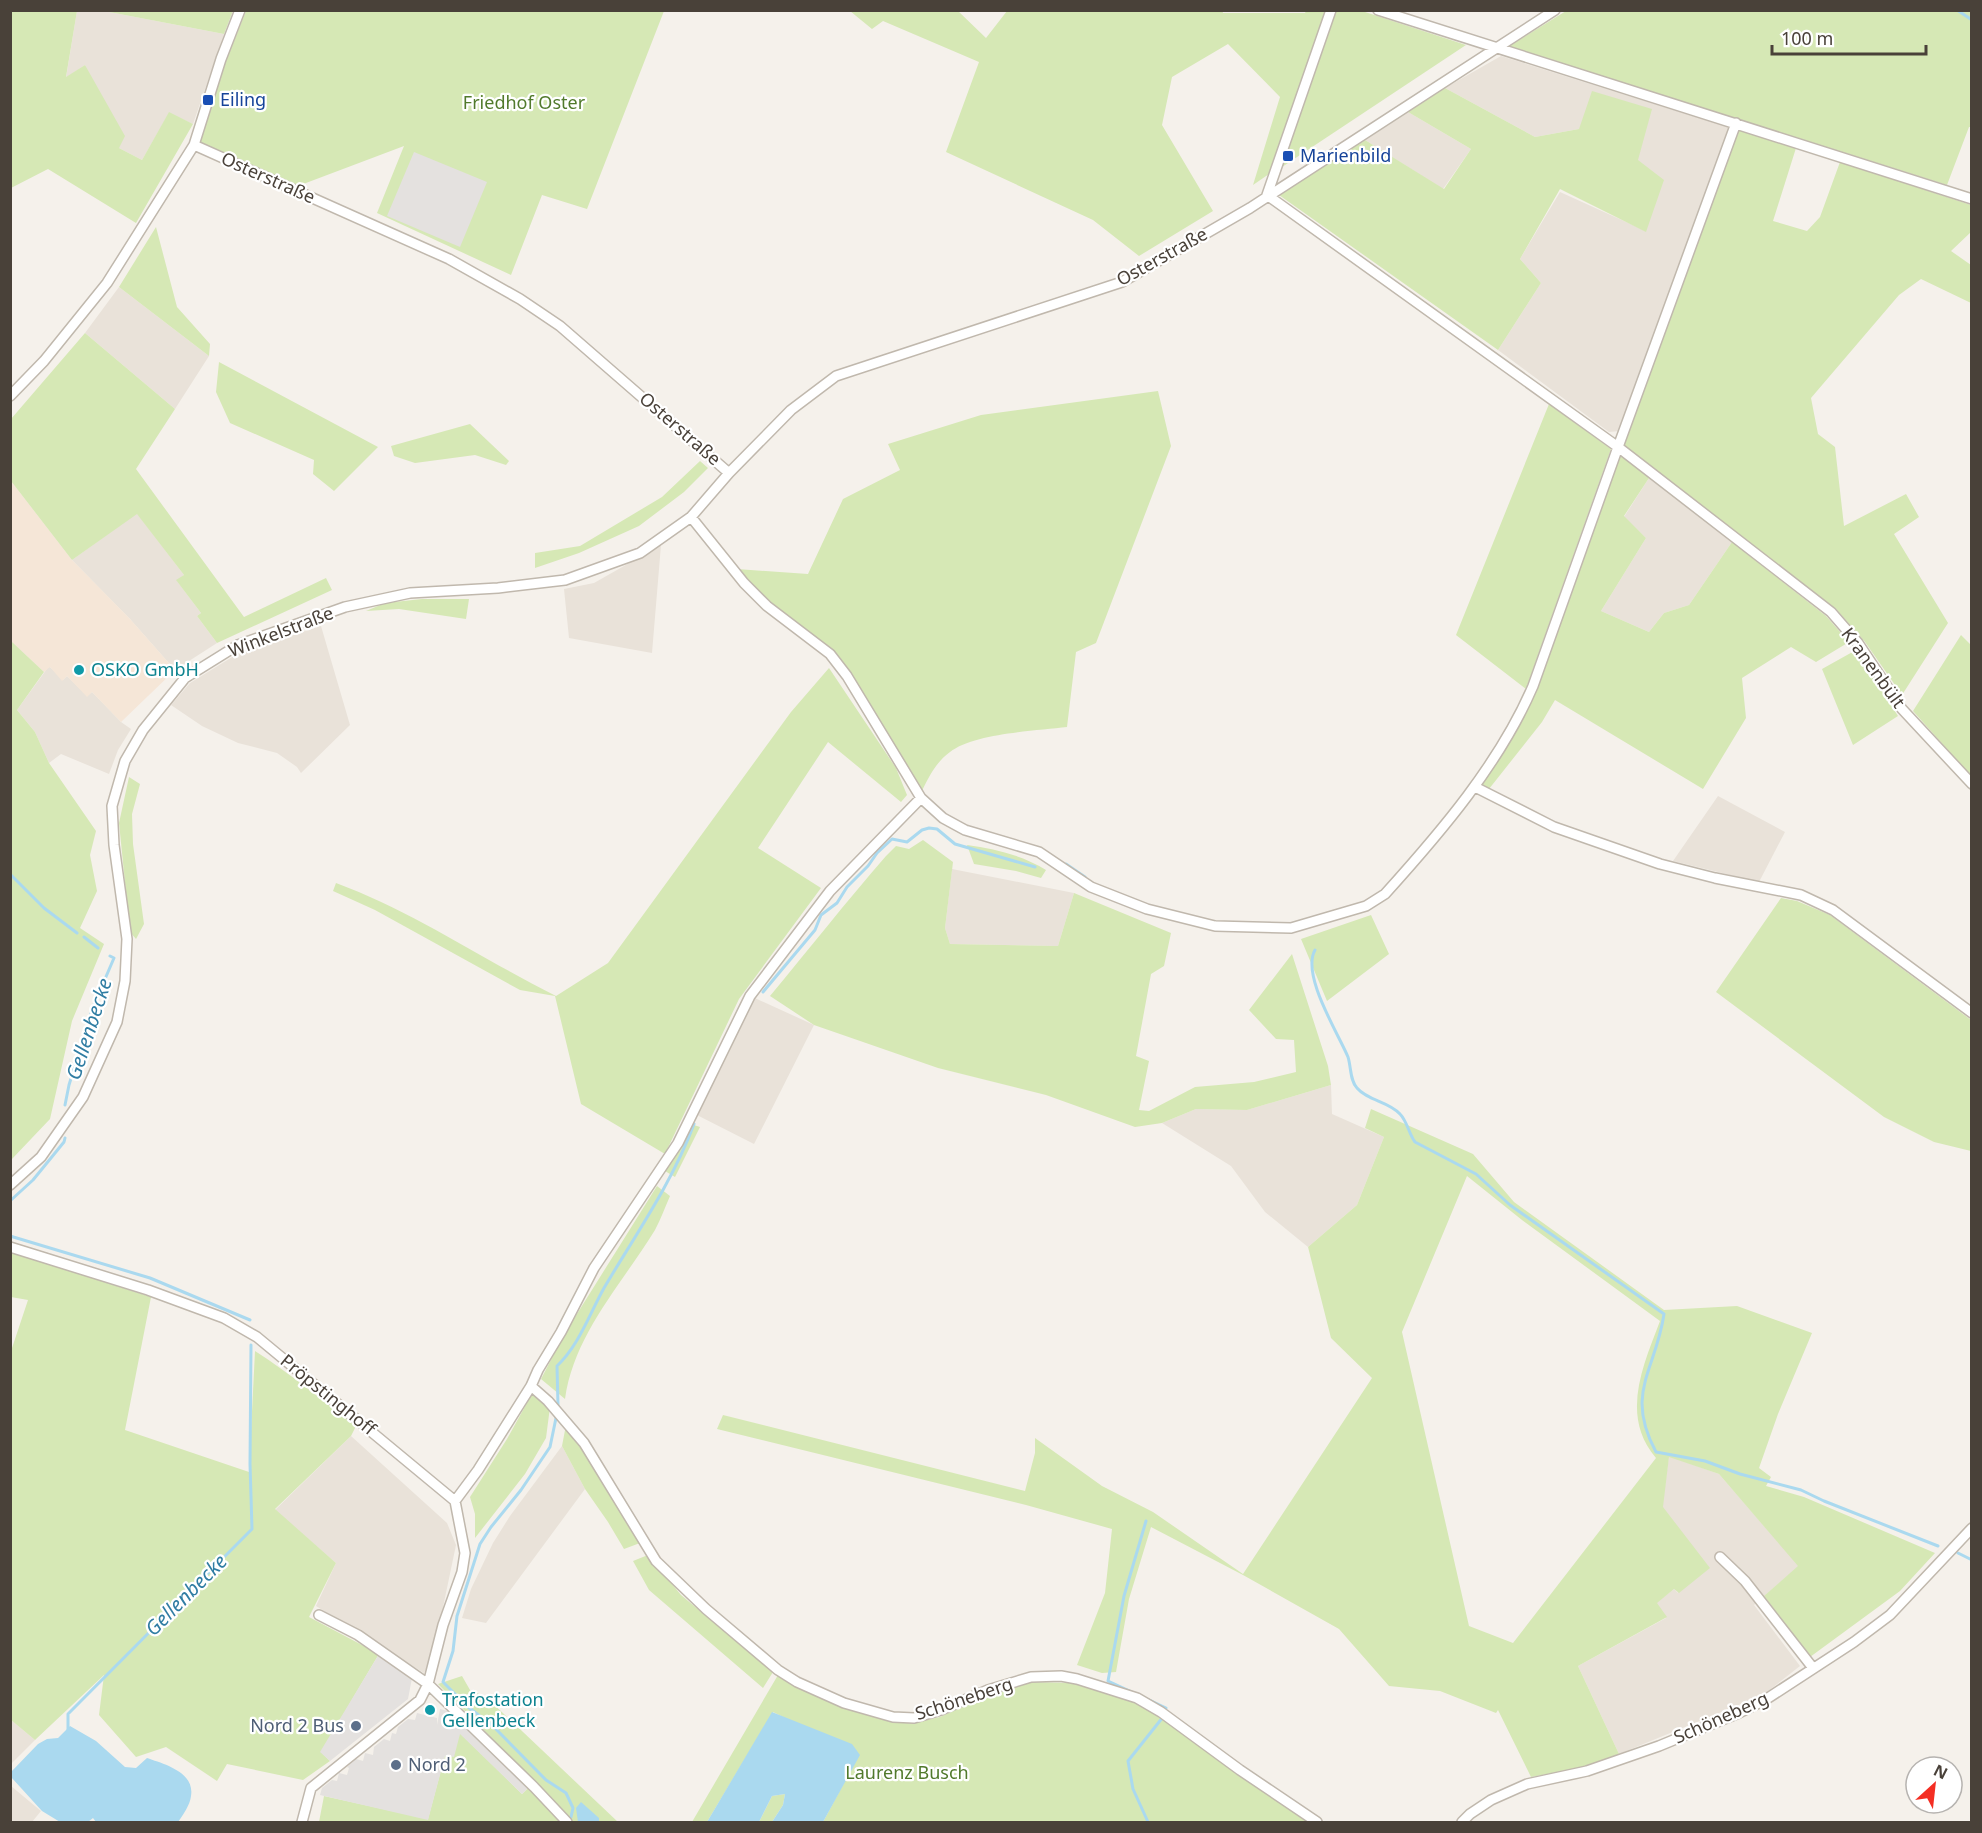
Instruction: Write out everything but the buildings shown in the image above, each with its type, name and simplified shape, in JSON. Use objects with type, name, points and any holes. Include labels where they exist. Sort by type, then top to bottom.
[{"type":"street","points":[[10,396],[44,361],[106,283],[194,145],[221,59],[240,10]]},
{"type":"street","points":[[1268,195],[1331,10]]},
{"type":"street","points":[[1378,10],[1971,199]]},
{"type":"street","name":"Osterstraße","points":[[194,145],[449,259],[520,298],[560,326],[729,473],[791,410],[836,376],[1122,282],[1250,208],[1555,10]]},
{"type":"street","points":[[691,517],[744,582],[767,606],[830,654],[847,676],[921,798],[943,818],[965,830],[1039,852],[1091,887],[1147,909],[1215,926],[1292,928],[1366,906],[1385,894],[1475,787],[1522,711],[1737,123]]},
{"type":"street","name":"Kranenbült","points":[[1268,195],[1618,447],[1831,612],[1858,643],[1902,709],[1971,784]]},
{"type":"street","name":"Winkelstraße","points":[[10,1185],[41,1157],[83,1097],[117,1022],[125,981],[127,939],[114,845],[112,806],[125,762],[144,730],[185,678],[238,645],[345,607],[410,593],[498,588],[565,580],[640,552],[691,517],[729,473]]},
{"type":"street","points":[[1475,787],[1554,826],[1660,864],[1715,878],[1801,895],[1833,910],[1971,1013]]},
{"type":"street","points":[[302,1822],[311,1788],[420,1700],[428,1684],[443,1625],[462,1572],[465,1552],[455,1501],[478,1470],[531,1386],[594,1268],[678,1143],[750,996],[830,891],[921,798]]},
{"type":"street","name":"Pröpstinghoff","points":[[10,1247],[148,1290],[224,1318],[257,1337],[455,1501]]},
{"type":"street","name":"Schöneberg","points":[[531,1386],[548,1401],[584,1443],[656,1561],[705,1609],[778,1670],[797,1682],[844,1703],[893,1717],[914,1718],[941,1710],[988,1690],[1031,1677],[1061,1676],[1077,1679],[1137,1698],[1161,1712],[1240,1770],[1317,1822]]},
{"type":"street","name":"Schöneberg","points":[[1462,1822],[1491,1800],[1527,1784],[1587,1771],[1659,1746],[1765,1700],[1854,1642],[1890,1615],[1971,1528]]},
{"type":"street","points":[[1720,1557],[1746,1581],[1813,1668]]},
{"type":"street","points":[[319,1615],[358,1635],[428,1684],[567,1822]]},
{"type":"shaded area","points":[[77,11],[104,11],[224,34],[193,124],[169,113],[142,160],[119,148],[85,65],[66,78]]},
{"type":"shaded area","points":[[1501,56],[1731,128],[1620,431],[1609,432],[1498,350],[1541,283],[1520,259],[1560,192],[1646,231],[1579,129],[1535,137],[1445,88]]},
{"type":"shaded area","points":[[1408,112],[1471,149],[1443,189],[1365,140]]},
{"type":"shaded area","points":[[414,152],[487,182],[460,247],[387,216]]},
{"type":"shaded area","points":[[119,287],[209,356],[175,409],[85,333]]},
{"type":"shaded area","points":[[1649,478],[1732,542],[1689,605],[1664,613],[1649,632],[1601,611],[1646,538],[1624,517]]},
{"type":"shaded area","points":[[11,481],[72,560],[130,619],[175,670],[121,722],[92,692],[87,697],[67,676],[62,681],[50,667],[44,672],[11,641]]},
{"type":"shaded area","points":[[137,513],[184,575],[177,581],[201,613],[197,616],[217,643],[175,670],[130,619],[72,560]]},
{"type":"shaded area","points":[[661,545],[652,653],[569,638],[564,589],[594,583]]},
{"type":"shaded area","points":[[321,626],[350,725],[301,773],[297,767],[277,753],[238,743],[202,726],[171,705],[190,683],[242,651]]},
{"type":"shaded area","points":[[49,666],[63,680],[67,676],[87,696],[92,692],[121,722],[131,729],[118,750],[109,774],[61,754],[49,763],[35,732],[17,710]]},
{"type":"shaded area","points":[[1718,796],[1785,832],[1759,882],[1673,861]]},
{"type":"shaded area","points":[[952,869],[1074,893],[1058,946],[950,944],[945,928]]},
{"type":"shaded area","points":[[746,994],[814,1025],[754,1144],[689,1111]]},
{"type":"shaded area","points":[[1331,1085],[1332,1114],[1384,1137],[1357,1205],[1308,1247],[1265,1212],[1231,1166],[1162,1123],[1196,1109],[1247,1110]]},
{"type":"shaded area","points":[[351,1436],[447,1523],[456,1545],[433,1655],[424,1673],[316,1606],[336,1563],[275,1510]]},
{"type":"shaded area","points":[[562,1446],[585,1489],[486,1623],[462,1618],[471,1589],[493,1543]]},
{"type":"shaded area","points":[[1669,1456],[1719,1474],[1799,1566],[1754,1605],[1800,1666],[1763,1695],[1619,1754],[1578,1666],[1666,1618],[1656,1603],[1674,1589],[1678,1593],[1662,1507]]},
{"type":"shaded area","name":"Nord 2 Bus","points":[[379,1654],[412,1678],[408,1699],[330,1761],[320,1752]]},
{"type":"shaded area","name":"Nord 2","points":[[440,1709],[448,1711],[528,1788],[522,1794],[460,1734],[454,1757],[445,1756],[428,1820],[320,1795],[322,1788],[332,1780],[337,1781],[339,1773],[347,1775],[349,1768],[347,1767],[356,1759],[363,1761],[365,1753],[373,1755],[374,1747],[384,1739],[390,1741],[392,1733],[396,1734],[398,1727],[408,1719],[415,1720],[417,1713],[437,1718],[437,1725]]},
{"type":"shaded area","points":[[11,1720],[35,1740],[11,1764]]},
{"type":"shaded area","points":[[11,1786],[41,1811],[32,1822],[11,1822]]},
{"type":"green space","points":[[11,10],[77,11],[66,77],[85,65],[125,136],[119,148],[142,160],[169,112],[193,124],[136,223],[48,169],[11,188]]},
{"type":"green space","points":[[1222,10],[1223,13],[1327,11],[1269,174],[1253,185],[1280,97],[1228,44],[1172,77],[1162,125],[1213,211],[1139,256],[1093,220],[946,152],[979,62],[883,21],[872,29],[850,11],[958,11],[986,38],[1007,11]]},
{"type":"green space","points":[[104,11],[233,11],[224,34]]},
{"type":"green space","name":"Friedhof Oster","points":[[246,11],[664,11],[587,209],[542,195],[511,275],[377,213],[404,146],[298,186],[200,143],[226,61]]},
{"type":"green space","points":[[1336,11],[1362,11],[1466,45],[1282,167]]},
{"type":"green space","points":[[1566,11],[1971,11],[1971,127],[1969,127],[1947,185],[1508,47]]},
{"type":"green space","points":[[1445,88],[1535,137],[1579,129],[1592,91],[1652,109],[1638,160],[1664,180],[1646,232],[1560,189],[1520,259],[1541,283],[1498,350],[1279,195],[1365,140],[1444,189],[1471,149],[1408,112]]},
{"type":"green space","points":[[1739,129],[1796,148],[1773,221],[1807,231],[1820,217],[1840,162],[1971,205],[1971,232],[1951,251],[1971,265],[1971,303],[1921,279],[1899,295],[1811,398],[1818,434],[1835,447],[1844,526],[1906,494],[1919,517],[1894,534],[1948,623],[1902,695],[1865,642],[1836,609],[1624,445]]},
{"type":"green space","points":[[156,227],[177,307],[210,344],[209,356],[119,287]]},
{"type":"green space","points":[[85,333],[175,409],[136,469],[244,617],[326,578],[332,590],[217,643],[197,616],[201,613],[176,580],[184,575],[137,514],[72,560],[11,481],[11,419]]},
{"type":"green space","points":[[219,362],[378,447],[334,491],[313,474],[314,460],[230,423],[216,392]]},
{"type":"green space","points":[[1158,391],[1171,446],[1096,643],[1076,652],[1067,727],[989,737],[961,746],[950,752],[937,765],[921,793],[850,677],[768,604],[737,569],[808,574],[843,499],[900,470],[888,444],[981,415]]},
{"type":"green space","points":[[1549,404],[1611,449],[1526,689],[1456,635]]},
{"type":"green space","points":[[470,424],[509,461],[506,465],[475,455],[415,463],[394,456],[391,446]]},
{"type":"green space","points":[[1621,454],[1649,478],[1624,516],[1646,538],[1601,611],[1649,632],[1664,613],[1689,605],[1732,542],[1826,616],[1849,642],[1816,662],[1791,647],[1742,678],[1746,718],[1703,789],[1555,700],[1542,722],[1489,789],[1482,785],[1533,698]]},
{"type":"green space","points":[[700,461],[708,468],[684,492],[639,526],[579,553],[535,568],[535,553],[580,546],[662,497]]},
{"type":"green space","points":[[422,599],[469,599],[466,619],[399,609],[366,611],[385,603]]},
{"type":"green space","points":[[1961,635],[1971,645],[1971,776],[1913,711]]},
{"type":"green space","points":[[11,641],[44,672],[17,710],[35,732],[49,763],[96,831],[90,855],[97,891],[80,928],[104,944],[72,1021],[50,1119],[12,1159]]},
{"type":"green space","points":[[1856,650],[1898,716],[1853,745],[1822,669]]},
{"type":"green space","points":[[829,668],[896,768],[907,795],[901,802],[828,742],[758,848],[821,888],[739,999],[665,1154],[581,1104],[555,996],[520,990],[375,910],[333,891],[336,883],[393,908],[556,996],[608,963],[791,712]]},
{"type":"green space","points":[[129,777],[140,784],[132,814],[133,844],[144,924],[136,939],[130,932],[119,823]]},
{"type":"green space","points":[[923,840],[953,862],[945,928],[950,944],[1058,946],[1074,893],[1171,933],[1164,966],[1151,974],[1136,1056],[1149,1061],[1139,1110],[1149,1111],[1195,1087],[1254,1082],[1296,1072],[1294,1040],[1276,1039],[1249,1010],[1292,954],[1328,1066],[1331,1085],[1247,1110],[1196,1109],[1162,1123],[1135,1127],[1046,1095],[938,1068],[814,1025],[770,996],[886,856],[896,846],[909,849]]},
{"type":"green space","points":[[967,845],[1008,853],[1046,870],[1041,878],[974,864]]},
{"type":"green space","points":[[1781,898],[1797,901],[1830,915],[1971,1020],[1971,1151],[1934,1142],[1884,1117],[1716,992]]},
{"type":"green space","points":[[1371,915],[1389,954],[1327,1001],[1301,939]]},
{"type":"green space","points":[[1371,1109],[1473,1154],[1514,1202],[1664,1310],[1737,1306],[1812,1333],[1778,1414],[1759,1468],[1771,1477],[1766,1486],[1804,1497],[1935,1553],[1900,1591],[1810,1657],[1764,1596],[1798,1566],[1719,1474],[1669,1457],[1663,1507],[1710,1568],[1679,1593],[1674,1589],[1657,1603],[1667,1617],[1578,1666],[1619,1754],[1586,1767],[1531,1777],[1498,1710],[1496,1713],[1440,1691],[1389,1686],[1339,1629],[1151,1527],[1129,1599],[1116,1672],[1102,1673],[1077,1665],[1105,1593],[1112,1529],[1026,1505],[717,1429],[723,1415],[1025,1491],[1035,1453],[1035,1438],[1102,1486],[1153,1512],[1243,1574],[1372,1378],[1331,1338],[1308,1247],[1357,1205],[1384,1137],[1365,1128]],"holes":[[[1467,1176],[1522,1220],[1660,1321],[1642,1373],[1637,1408],[1639,1425],[1645,1442],[1656,1458],[1513,1643],[1469,1626],[1402,1332]]]},
{"type":"green space","points":[[691,1124],[700,1127],[675,1177],[665,1171],[683,1143]]},
{"type":"green space","points":[[657,1186],[670,1196],[661,1217],[655,1230],[589,1331],[570,1375],[565,1399],[541,1379],[565,1333]]},
{"type":"green space","points":[[10,1252],[151,1297],[125,1430],[249,1472],[255,1351],[356,1426],[351,1436],[275,1509],[336,1563],[309,1617],[379,1654],[321,1752],[330,1761],[303,1780],[227,1764],[217,1781],[166,1747],[136,1757],[99,1715],[104,1675],[35,1740],[11,1720],[10,1354],[28,1300],[11,1297]]},
{"type":"green space","points":[[533,1392],[550,1407],[546,1438],[525,1474],[475,1538],[475,1514],[470,1497],[507,1439]]},
{"type":"green space","points":[[566,1425],[640,1543],[624,1549],[585,1489],[562,1446]]},
{"type":"green space","points":[[648,1555],[681,1595],[773,1672],[763,1688],[649,1590],[633,1561]]},
{"type":"green space","name":"Laurenz Busch","points":[[778,1675],[795,1687],[843,1707],[888,1721],[914,1723],[940,1717],[986,1696],[1031,1682],[1076,1683],[1130,1699],[1165,1718],[1308,1822],[823,1822],[859,1755],[773,1712],[707,1822],[692,1822]]},
{"type":"green space","points":[[462,1676],[470,1690],[486,1697],[618,1822],[571,1822],[566,1813],[438,1684]]},
{"type":"green space","points":[[460,1733],[522,1794],[528,1788],[560,1822],[319,1822],[324,1796],[428,1819],[445,1755]]},
{"type":"green space","points":[[785,1794],[783,1805],[772,1822],[759,1822],[772,1796]]},
{"type":"water","points":[[772,1712],[852,1744],[860,1755],[823,1822],[772,1822],[783,1805],[785,1794],[772,1796],[759,1822],[707,1822]]},
{"type":"water","points":[[70,1726],[96,1741],[125,1767],[136,1768],[147,1758],[169,1766],[183,1775],[191,1788],[191,1796],[178,1822],[96,1822],[93,1818],[88,1822],[60,1822],[42,1811],[11,1777],[11,1772],[38,1744],[47,1739],[58,1738]]},
{"type":"water","points":[[581,1802],[599,1818],[599,1821],[578,1822],[576,1808]]},
{"type":"waterway","points":[[1957,10],[1972,20]]},
{"type":"waterway","points":[[763,992],[815,930],[821,915],[837,903],[847,887],[892,839],[907,842],[922,830],[937,829],[955,844],[1035,867]]},
{"type":"waterway","points":[[1066,864],[1085,877]]},
{"type":"waterway","name":"Gellenbecke","points":[[10,874],[44,908],[77,933]]},
{"type":"waterway","name":"Gellenbecke","points":[[84,937],[98,948]]},
{"type":"waterway","points":[[1315,950],[1312,961],[1317,989],[1348,1057],[1357,1088],[1400,1114],[1415,1142],[1476,1174],[1510,1205],[1664,1314],[1642,1397],[1647,1431],[1656,1452],[1705,1461],[1740,1474],[1801,1490],[1938,1546]]},
{"type":"waterway","name":"Gellenbecke","points":[[65,1105],[93,1007],[114,958],[110,956]]},
{"type":"waterway","points":[[558,1405],[557,1366],[572,1349],[604,1288],[664,1188],[694,1124]]},
{"type":"waterway","name":"Gellenbecke","points":[[10,1201],[33,1180],[65,1138]]},
{"type":"waterway","name":"Gellenbecke","points":[[10,1236],[150,1278],[250,1320]]},
{"type":"waterway","name":"Gellenbecke","points":[[68,1732],[68,1714],[252,1529],[251,1345]]},
{"type":"waterway","points":[[556,1418],[550,1447],[480,1544],[457,1616],[453,1651],[443,1682],[468,1707],[493,1726],[546,1780],[566,1793],[573,1808],[571,1817]]},
{"type":"waterway","points":[[1134,1693],[1108,1681],[1124,1596],[1146,1521]]},
{"type":"waterway","points":[[1958,1553],[1972,1560]]},
{"type":"waterway","points":[[1145,1698],[1166,1708]]},
{"type":"waterway","points":[[1148,1822],[1133,1789],[1128,1761],[1163,1717]]},
{"type":"place","name":"Eiling","points":[[208,100]]},
{"type":"place","name":"Marienbild","points":[[1288,156]]},
{"type":"place","name":"OSKO GmbH","points":[[79,670]]},
{"type":"place","name":"Trafostation Gellenbeck","points":[[430,1710]]},
{"type":"place","name":"Nord 2 Bus","points":[[356,1726]]},
{"type":"place","name":"Nord 2","points":[[396,1765]]}]
